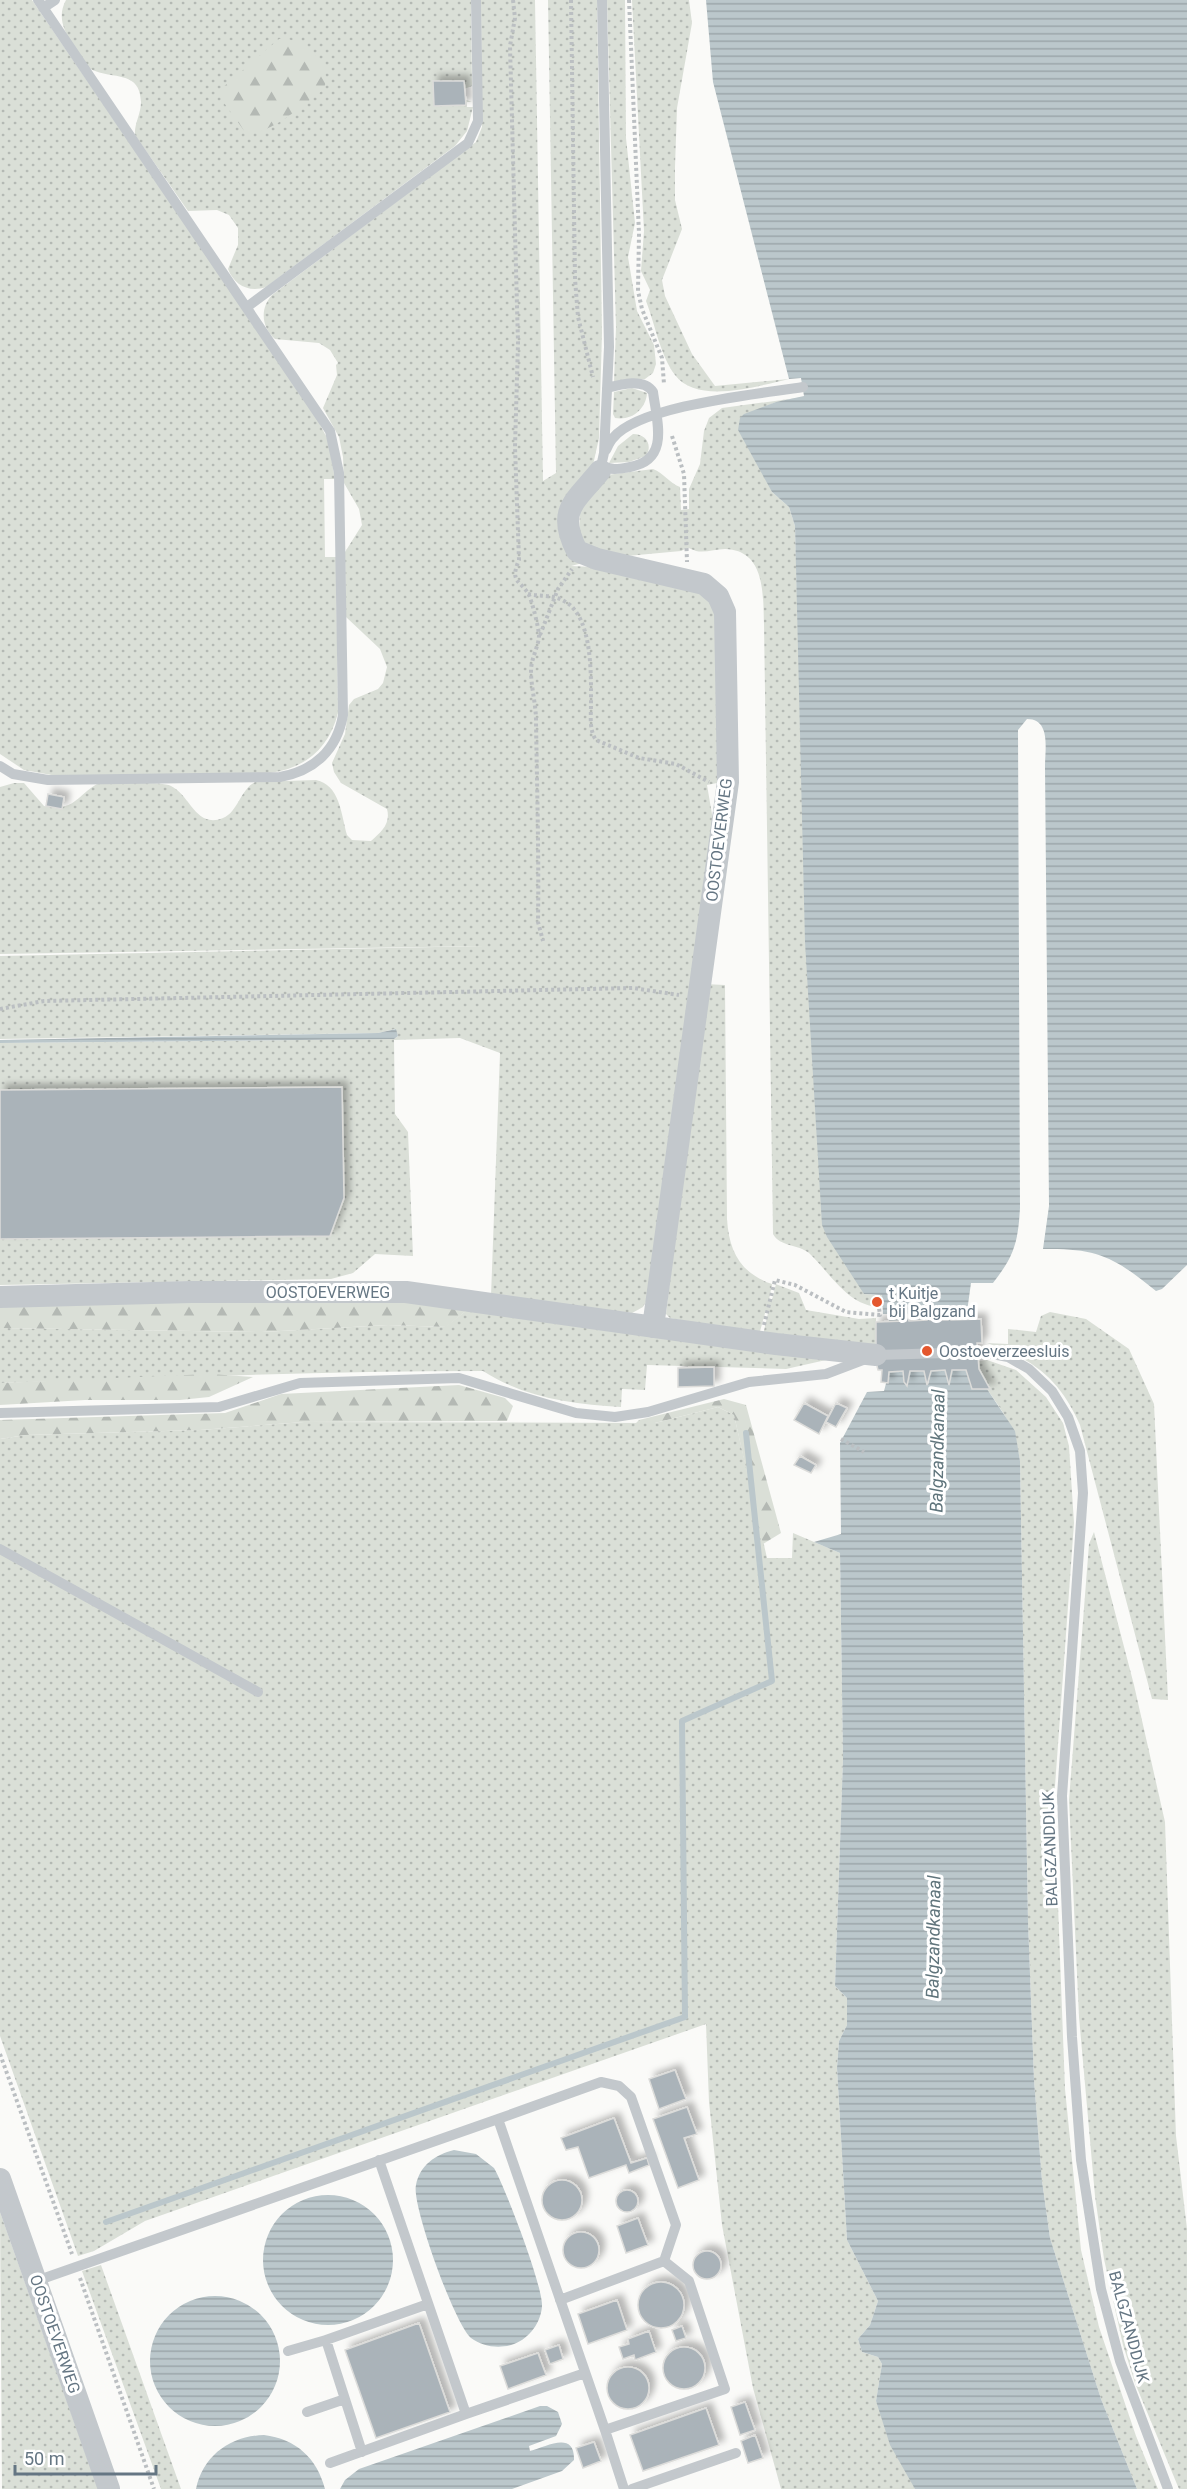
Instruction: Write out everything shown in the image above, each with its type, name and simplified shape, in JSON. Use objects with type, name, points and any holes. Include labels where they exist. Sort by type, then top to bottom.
[{"type":"street","name":"OOSTOEVERWEG","points":[[602,463],[573,503],[567,518],[567,532],[577,551],[597,559],[688,580],[712,589],[723,603],[725,612],[728,782],[653,1327]]},
{"type":"street","name":"OOSTOEVERWEG","points":[[0,1297],[191,1292],[406,1292],[776,1344],[876,1355]]},
{"type":"street","name":"OOSTOEVERWEG","points":[[0,2179],[109,2489]]},
{"type":"lane","points":[[0,766],[13,774],[48,780],[280,777],[303,771],[315,764],[336,739],[343,715],[338,457],[324,421],[41,4],[55,0]]},
{"type":"lane","points":[[247,307],[468,143],[478,121],[476,0]]},
{"type":"lane","points":[[602,0],[609,347],[602,463]]},
{"type":"lane","points":[[602,463],[614,470],[640,465],[650,459],[658,441],[653,392],[646,385],[628,384],[607,388]]},
{"type":"lane","points":[[602,463],[613,438],[622,430],[656,415],[685,405],[803,387]]},
{"type":"lane","name":"BALGZANDDIJK","points":[[0,1413],[219,1407],[300,1383],[459,1378],[576,1413],[615,1417],[648,1412],[749,1382],[826,1374],[876,1355],[982,1352],[1008,1357],[1029,1369],[1052,1391],[1068,1417],[1080,1452],[1083,1492],[1081,1549],[1062,1796],[1072,2037],[1081,2160],[1104,2300],[1120,2361],[1168,2489]]},
{"type":"lane","points":[[0,1549],[258,1692]]},
{"type":"lane","points":[[36,2281],[602,2082],[619,2086],[631,2097],[676,2225],[664,2261]]},
{"type":"lane","points":[[498,2119],[624,2489]]},
{"type":"lane","points":[[379,2160],[466,2414]]},
{"type":"lane","points":[[560,2300],[664,2261]]},
{"type":"lane","points":[[605,2430],[725,2389],[689,2281],[664,2261]]},
{"type":"lane","points":[[288,2351],[428,2304]]},
{"type":"lane","points":[[326,2340],[362,2452]]},
{"type":"lane","points":[[330,2463],[585,2373]]},
{"type":"lane","points":[[307,2412],[345,2399]]},
{"type":"lane","points":[[632,2489],[736,2453]]},
{"type":"path","points":[[513,0],[515,18],[510,46],[518,331],[515,447],[519,560],[515,575],[522,589],[528,594],[555,597],[571,606],[584,624],[591,684],[591,729],[596,740],[639,758],[676,764],[712,784]]},
{"type":"path","points":[[571,0],[576,298],[582,338],[593,380],[607,388]]},
{"type":"path","points":[[629,0],[639,234],[637,272],[642,309],[657,344],[664,371],[664,387],[656,415],[672,436],[682,461],[688,580]]},
{"type":"path","points":[[543,941],[538,922],[539,792],[535,747],[535,694],[531,673],[534,650],[555,597],[573,569],[597,559]]},
{"type":"path","points":[[528,594],[539,637]]},
{"type":"path","points":[[0,1009],[44,1001],[633,988],[697,999]]},
{"type":"path","points":[[767,1313],[775,1280],[795,1285],[846,1312],[880,1315],[878,1301]]},
{"type":"path","points":[[841,1439],[864,1452]]},
{"type":"green space","points":[[0,0],[32,0],[314,413],[328,440],[335,479],[324,479],[325,557],[336,557],[338,713],[329,736],[322,746],[305,761],[295,766],[270,773],[57,776],[24,770],[0,754]]},
{"type":"green space","points":[[66,0],[471,0],[472,86],[464,89],[463,81],[433,82],[434,106],[464,106],[466,105],[464,99],[472,102],[467,102],[467,107],[473,107],[467,131],[455,146],[266,287],[248,288],[238,283],[228,269],[238,245],[238,228],[229,215],[217,210],[188,211],[135,135],[141,102],[135,84],[122,77],[89,68],[67,36],[62,18],[62,9]]},
{"type":"green space","points":[[481,0],[535,0],[543,481],[556,473],[548,0],[597,0],[602,333],[599,438],[593,465],[567,503],[586,562],[571,566],[593,567],[695,588],[717,608],[722,782],[707,785],[714,826],[649,1296],[643,1307],[632,1313],[491,1296],[500,1053],[460,1038],[394,1040],[395,1114],[408,1132],[413,1256],[375,1254],[353,1273],[331,1279],[0,1285],[0,1043],[394,1039],[398,1036],[395,1029],[378,1033],[0,1039],[0,956],[484,946],[0,954],[0,787],[24,783],[44,806],[62,807],[73,802],[97,784],[165,784],[178,790],[200,815],[214,820],[228,815],[246,790],[255,782],[316,780],[324,783],[335,794],[347,835],[352,840],[371,841],[382,831],[388,819],[387,809],[341,783],[334,772],[332,763],[345,734],[349,705],[354,699],[378,689],[383,683],[387,667],[380,649],[346,617],[345,552],[362,525],[359,509],[344,483],[343,457],[339,437],[323,408],[337,375],[336,365],[338,363],[330,350],[319,343],[275,339],[267,329],[264,311],[272,295],[476,142],[482,127]]},
{"type":"green space","points":[[607,0],[625,0],[626,138],[635,223],[628,257],[637,311],[654,345],[656,364],[653,373],[645,379],[614,382],[616,327]]},
{"type":"green space","points":[[632,0],[689,0],[692,23],[677,108],[675,200],[682,229],[662,280],[665,296],[692,354],[715,386],[789,379],[729,391],[698,389],[685,384],[675,375],[665,358],[646,301],[650,290],[641,271],[644,231]]},
{"type":"green space","points":[[279,39],[297,42],[306,47],[321,62],[326,81],[323,90],[274,125],[254,133],[245,132],[222,100],[222,88]]},
{"type":"green space","points":[[632,388],[647,393],[644,404],[632,416],[615,418],[613,414],[614,392]]},
{"type":"green space","points":[[804,397],[776,402],[740,418],[772,492],[789,507],[795,526],[801,728],[864,1294],[875,1295],[876,1301],[879,1301],[882,1295],[883,1307],[860,1302],[842,1289],[809,1253],[780,1241],[773,1234],[764,624],[760,576],[748,557],[738,551],[725,549],[696,551],[687,548],[681,551],[616,557],[579,543],[580,504],[607,475],[653,469],[680,487],[681,510],[689,509],[689,489],[700,464],[704,431],[709,418],[722,408]]},
{"type":"green space","points":[[633,434],[642,436],[647,441],[649,448],[646,456],[629,462],[609,463],[618,446]]},
{"type":"green space","points":[[704,984],[725,985],[727,1219],[734,1251],[744,1267],[752,1274],[772,1284],[769,1300],[772,1300],[776,1284],[799,1293],[806,1310],[859,1319],[876,1318],[876,1348],[763,1335],[768,1313],[765,1313],[759,1335],[670,1318],[666,1314]]},
{"type":"green space","points":[[209,1299],[412,1301],[467,1310],[446,1327],[388,1325],[262,1332],[0,1328],[0,1306]]},
{"type":"green space","points":[[467,1310],[826,1360],[786,1369],[647,1365],[645,1390],[622,1389],[621,1407],[549,1398],[515,1388],[483,1371],[302,1373],[0,1383],[0,1328],[262,1332],[388,1325],[445,1327]]},
{"type":"green space","points":[[1050,1312],[1086,1319],[1129,1349],[1154,1404],[1168,1700],[1152,1699],[1080,1425],[1072,1409],[1064,1395],[1043,1373],[1018,1356],[987,1343],[1008,1344],[1008,1329],[1036,1332],[1041,1316]]},
{"type":"green space","points":[[987,1360],[1016,1370],[1046,1397],[1063,1423],[1069,1446],[1074,1523],[1054,1800],[1065,2089],[1081,2250],[1099,2327],[1136,2436],[1158,2489],[1137,2489],[1101,2399],[1050,2238],[1042,2181],[1034,2080],[1028,1921],[1020,1461],[1012,1430],[1000,1408],[987,1389],[972,1389],[969,1362]]},
{"type":"green space","points":[[210,1374],[253,1377],[209,1397],[180,1400],[85,1400],[0,1405],[0,1383]]},
{"type":"green space","points":[[459,1385],[505,1398],[513,1406],[507,1421],[304,1422],[200,1430],[26,1435],[0,1439],[0,1420],[225,1413],[281,1394]]},
{"type":"green space","points":[[724,1399],[746,1405],[781,1533],[763,1544],[734,1415],[718,1407],[655,1423],[636,1423],[639,1420]]},
{"type":"green space","points":[[718,1407],[734,1415],[767,1558],[792,1558],[793,1533],[840,1553],[843,1759],[835,1986],[847,1998],[847,2025],[839,2041],[837,2068],[847,2240],[878,2301],[870,2325],[858,2339],[862,2352],[878,2357],[882,2364],[876,2401],[915,2489],[781,2489],[753,2388],[722,2225],[709,2102],[706,2024],[145,2221],[94,2251],[78,2256],[0,2036],[0,1439],[26,1435],[200,1430],[304,1422],[655,1423]]},
{"type":"green space","points":[[1094,1532],[1134,1685],[1165,1822],[1176,2136],[1187,2229],[1187,2489],[1179,2489],[1135,2383],[1123,2345],[1104,2259],[1095,2196],[1079,2017],[1069,1800],[1089,1544]]},
{"type":"green space","points":[[0,2212],[98,2489],[2,2489]]},
{"type":"green space","points":[[101,2265],[181,2489],[161,2489],[82,2271]]},
{"type":"water","points":[[706,0],[1187,0],[1187,1265],[1162,1289],[1156,1291],[1128,1270],[1104,1257],[1078,1250],[1043,1249],[1049,1206],[1046,744],[1043,729],[1035,720],[1027,719],[1018,730],[1020,1208],[1014,1248],[1006,1265],[993,1283],[971,1283],[966,1319],[951,1320],[949,1313],[948,1320],[930,1320],[928,1313],[927,1320],[909,1321],[907,1314],[906,1321],[889,1321],[889,1314],[883,1314],[882,1295],[864,1294],[827,1237],[822,1225],[805,942],[795,526],[789,507],[772,492],[738,430],[740,418],[744,414],[776,402],[804,396],[801,378],[789,379],[713,82]]},
{"type":"water","points":[[396,1029],[398,1036],[394,1039],[0,1043],[0,1040],[378,1033]]},
{"type":"water","name":"Balgzandkanaal","points":[[945,1370],[949,1385],[952,1370],[966,1370],[972,1389],[987,1389],[1015,1431],[1020,1461],[1028,1921],[1034,2080],[1042,2181],[1050,2238],[1101,2399],[1137,2489],[915,2489],[890,2445],[876,2401],[882,2364],[878,2357],[862,2352],[858,2339],[870,2325],[878,2301],[847,2240],[837,2068],[839,2041],[847,2025],[847,1998],[835,1986],[843,1759],[840,1553],[814,1542],[841,1534],[840,1443],[867,1392],[884,1391],[889,1372],[903,1371],[904,1382],[907,1386],[910,1371],[924,1371],[928,1385],[931,1371]]},
{"type":"water","points":[[454,2150],[476,2154],[494,2168],[530,2259],[542,2306],[534,2329],[514,2344],[492,2346],[471,2338],[445,2289],[427,2238],[416,2196],[418,2178],[429,2162]]},
{"type":"water","points":[[328,2195],[353,2200],[374,2214],[388,2235],[393,2260],[388,2285],[374,2306],[353,2320],[328,2325],[303,2320],[282,2306],[268,2285],[263,2260],[268,2235],[282,2214],[303,2200]]},
{"type":"water","points":[[215,2296],[240,2301],[261,2315],[275,2336],[280,2361],[275,2386],[261,2407],[240,2421],[215,2426],[190,2421],[169,2407],[155,2386],[150,2361],[155,2336],[169,2315],[190,2301]]},
{"type":"water","points":[[540,2406],[547,2406],[558,2412],[562,2424],[556,2436],[529,2446],[530,2451],[551,2444],[570,2445],[574,2460],[562,2471],[512,2489],[340,2489],[345,2480],[359,2469]]},
{"type":"water","points":[[264,2435],[286,2441],[304,2452],[317,2468],[325,2489],[196,2489],[205,2466],[220,2450],[240,2439]]},
{"type":"building","points":[[433,81],[464,81],[466,105],[434,106]]},
{"type":"building","points":[[48,794],[64,797],[62,809],[46,806]]},
{"type":"building","points":[[342,1087],[344,1198],[330,1236],[0,1239],[0,1090]]},
{"type":"building","name":"Oostoeverzeesluis","points":[[928,1313],[930,1320],[948,1320],[949,1313],[951,1320],[981,1319],[982,1343],[977,1343],[979,1369],[990,1389],[972,1389],[966,1370],[952,1370],[949,1385],[945,1370],[931,1371],[927,1385],[924,1371],[910,1371],[907,1386],[904,1382],[903,1371],[889,1372],[888,1383],[881,1382],[882,1370],[878,1370],[876,1362],[876,1322],[906,1321],[907,1314],[909,1321],[927,1320]]},
{"type":"building","points":[[714,1367],[714,1386],[678,1387],[678,1368]]},
{"type":"building","points":[[804,1403],[828,1416],[819,1434],[794,1420]]},
{"type":"building","points":[[836,1403],[847,1408],[836,1427],[826,1422]]},
{"type":"building","points":[[800,1456],[816,1465],[811,1473],[794,1465]]},
{"type":"building","points":[[675,2070],[686,2099],[659,2109],[649,2079]]},
{"type":"building","points":[[687,2107],[697,2134],[684,2138],[699,2180],[678,2188],[653,2119]]},
{"type":"building","points":[[614,2118],[631,2163],[647,2158],[649,2165],[629,2173],[626,2165],[589,2178],[578,2147],[566,2150],[561,2138]]},
{"type":"building","points":[[562,2180],[576,2186],[582,2200],[576,2214],[562,2220],[548,2214],[542,2200],[548,2186]]},
{"type":"building","points":[[623,2190],[631,2190],[638,2197],[638,2205],[631,2212],[623,2212],[616,2205],[616,2197]]},
{"type":"building","points":[[638,2218],[648,2245],[626,2253],[617,2226]]},
{"type":"building","points":[[581,2232],[594,2237],[599,2250],[594,2263],[581,2268],[568,2263],[563,2250],[568,2237]]},
{"type":"building","points":[[707,2251],[717,2255],[721,2265],[717,2275],[707,2279],[697,2275],[693,2265],[697,2255]]},
{"type":"building","points":[[661,2282],[677,2289],[684,2305],[677,2321],[661,2328],[645,2321],[638,2305],[645,2289]]},
{"type":"building","points":[[617,2300],[627,2330],[588,2344],[578,2314]]},
{"type":"building","points":[[419,2323],[450,2412],[376,2438],[345,2350]]},
{"type":"building","points":[[682,2326],[686,2338],[676,2341],[672,2330]]},
{"type":"building","points":[[649,2331],[656,2352],[635,2360],[634,2355],[623,2359],[619,2347],[629,2344],[628,2339]]},
{"type":"building","points":[[559,2345],[563,2359],[550,2364],[545,2350]]},
{"type":"building","points":[[684,2347],[692,2348],[699,2353],[704,2360],[704,2376],[699,2383],[692,2388],[684,2389],[676,2388],[669,2383],[664,2376],[663,2368],[664,2360],[669,2353],[676,2348]]},
{"type":"building","points":[[538,2353],[546,2375],[508,2389],[500,2366]]},
{"type":"building","points":[[628,2367],[643,2373],[649,2388],[643,2403],[628,2409],[613,2403],[607,2388],[613,2373]]},
{"type":"building","points":[[745,2402],[755,2430],[740,2435],[731,2407]]},
{"type":"building","points":[[706,2408],[719,2445],[643,2471],[630,2435]]},
{"type":"building","points":[[755,2435],[763,2458],[748,2463],[741,2441]]},
{"type":"building","points":[[594,2442],[601,2461],[583,2468],[576,2448]]},
{"type":"waterway","points":[[106,2222],[685,2017],[682,1721],[772,1681],[746,1433]]},
{"type":"place","name":"t Kuitje bij Balgzand","points":[[877,1302]]},
{"type":"place","name":"Oostoeverzeesluis","points":[[927,1351]]}]
